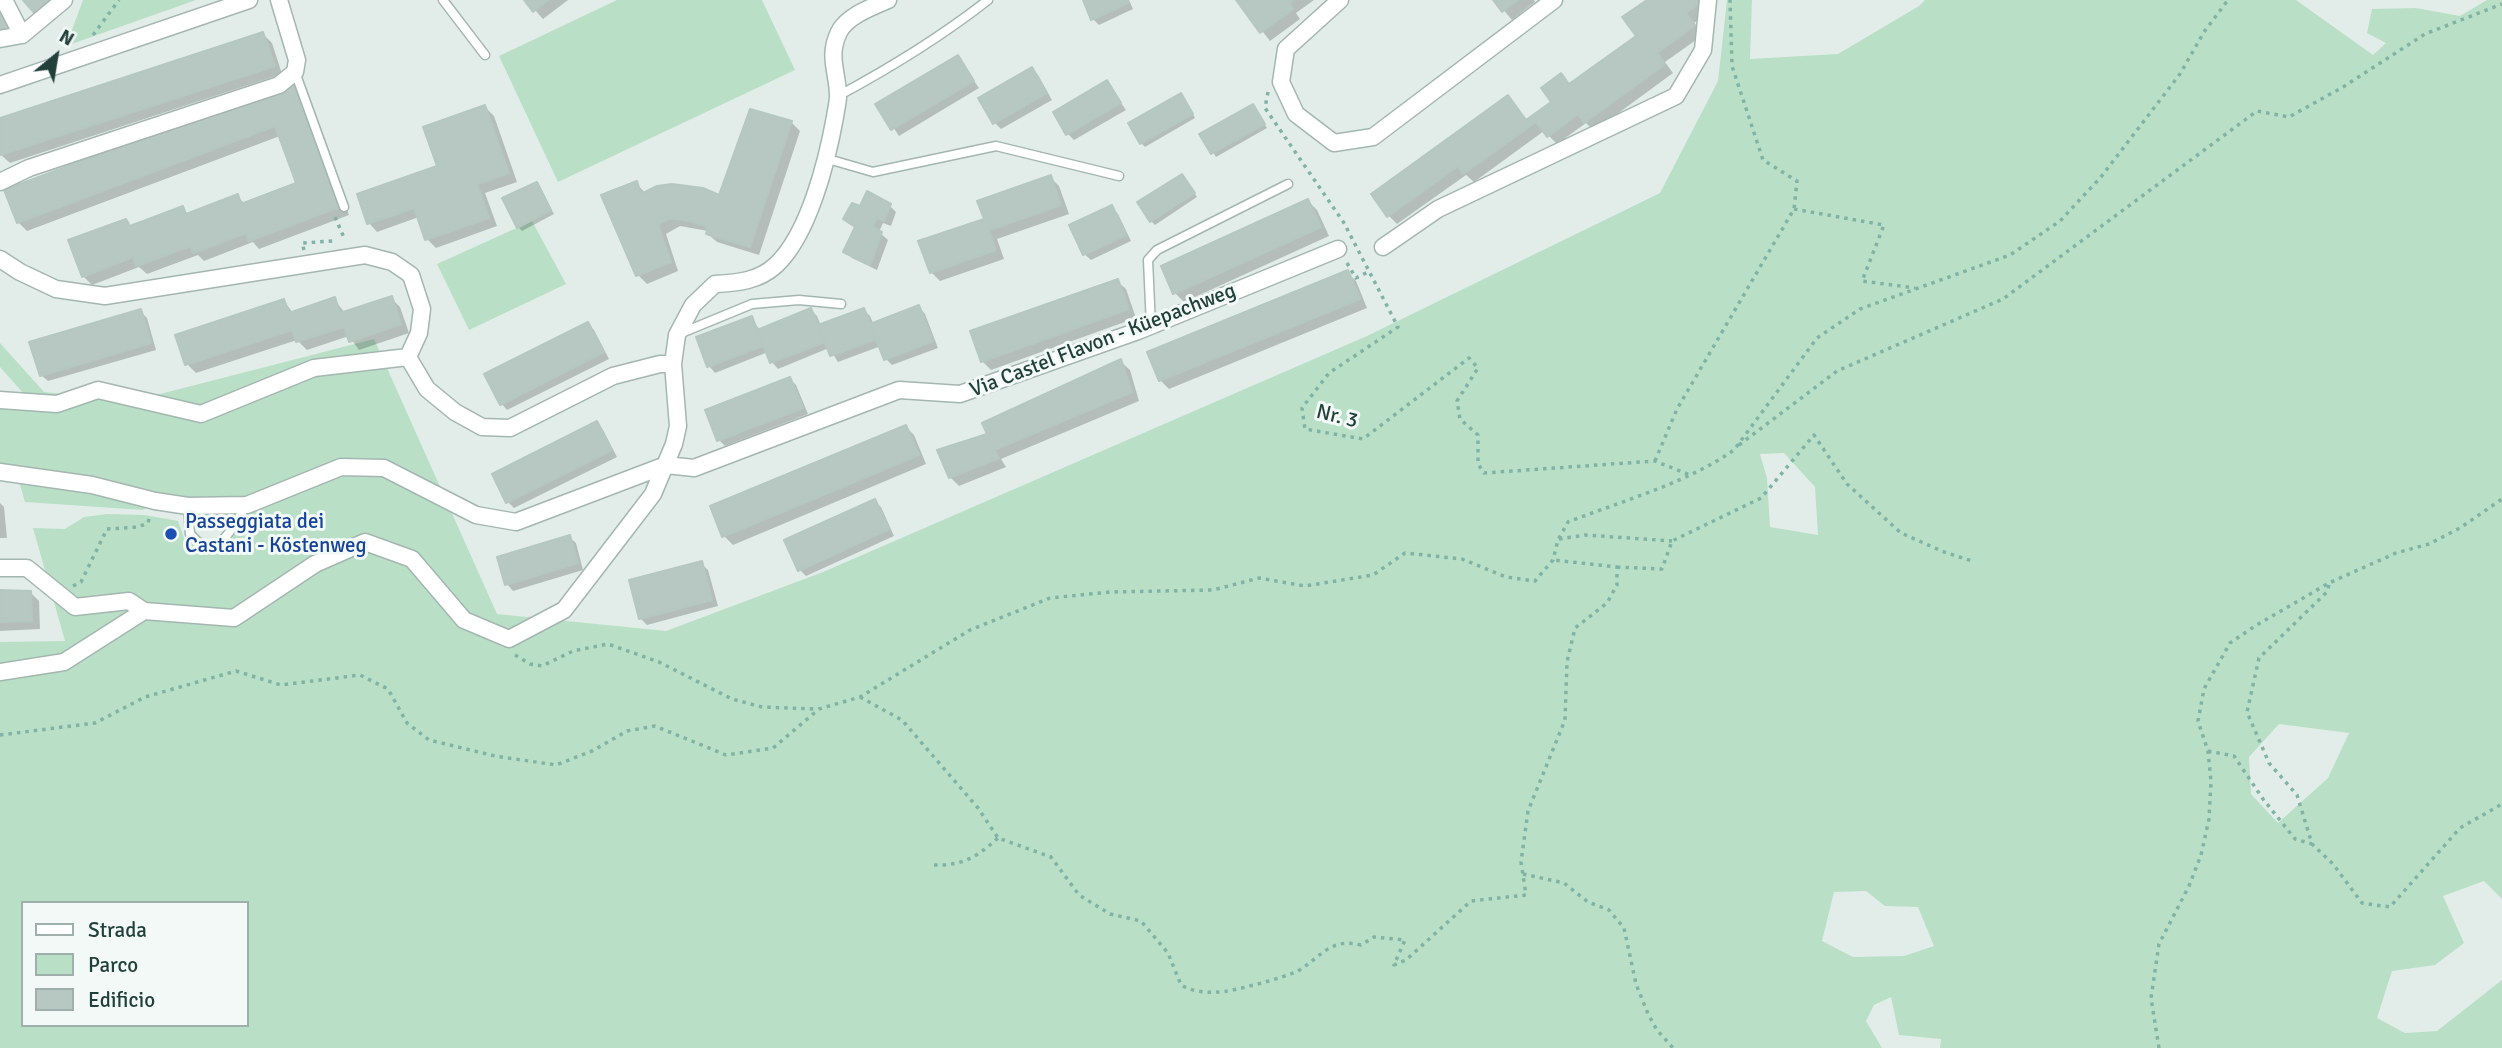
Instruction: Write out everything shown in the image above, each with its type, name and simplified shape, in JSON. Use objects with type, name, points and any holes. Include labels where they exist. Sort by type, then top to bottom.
[{"type":"street","points":[[4,0],[22,35]]},
{"type":"street","points":[[0,39],[22,35],[64,0]]},
{"type":"street","points":[[0,85],[250,0]]},
{"type":"street","points":[[0,182],[29,168],[279,85],[295,72],[297,60],[279,0]]},
{"type":"street","points":[[0,568],[27,568],[75,607],[129,601],[144,611],[234,618],[315,564],[365,542],[412,559],[464,620],[509,639],[564,610],[653,494],[666,465],[678,426],[673,364],[677,335],[693,305],[715,284],[737,283],[759,277],[776,265],[797,235],[828,159],[838,96],[832,60],[840,31],[860,12],[888,0]]},
{"type":"street","points":[[1340,0],[1286,48],[1281,82],[1296,114],[1334,143],[1373,137],[1554,0]]},
{"type":"street","points":[[1383,247],[1438,209],[1676,96],[1703,50],[1708,0]]},
{"type":"street","name":"Via Castel Flavon - Küepachweg","points":[[666,465],[694,468],[899,390],[960,394],[1152,326],[1338,249]]},
{"type":"street","points":[[0,259],[56,289],[105,296],[365,255],[392,262],[411,275],[422,309],[419,333],[408,357]]},
{"type":"street","points":[[408,357],[427,389],[454,412],[482,428],[510,428],[613,376],[660,364],[673,364]]},
{"type":"street","points":[[0,400],[57,404],[98,390],[201,414],[314,368],[408,357]]},
{"type":"street","points":[[0,472],[92,485],[155,501],[188,506],[247,505],[341,467],[384,468],[476,515],[516,522],[666,465]]},
{"type":"street","points":[[0,672],[64,662],[144,611]]},
{"type":"lane","points":[[443,0],[485,55]]},
{"type":"lane","points":[[838,96],[877,75],[988,0]]},
{"type":"lane","points":[[295,72],[344,207]]},
{"type":"lane","points":[[828,159],[873,172],[996,146],[1119,176]]},
{"type":"lane","points":[[1152,326],[1148,260],[1157,250],[1288,184]]},
{"type":"lane","points":[[677,335],[752,304],[799,300],[841,304]]},
{"type":"lane","points":[[188,506],[190,534],[198,542],[213,548],[226,540],[234,522],[247,505]]},
{"type":"path","points":[[94,53],[90,38],[119,0]]},
{"type":"path","points":[[1655,461],[1677,409],[1794,209],[1797,181],[1763,160],[1732,66],[1730,0]]},
{"type":"path","points":[[1734,450],[1817,338],[1860,309],[2010,255],[2060,221],[2101,177],[2180,74],[2204,32],[2228,0]]},
{"type":"path","points":[[509,639],[511,652],[530,664],[542,666],[573,651],[608,643],[659,662],[732,699],[762,707],[818,709],[860,697],[970,630],[1050,598],[1110,592],[1213,590],[1259,578],[1305,586],[1373,575],[1405,553],[1462,559],[1506,577],[1535,581],[1553,560],[1558,540],[1568,522],[1717,462],[1837,371],[2003,299],[2257,111],[2289,117],[2425,34],[2502,4]]},
{"type":"path","name":"Nr. 3","points":[[1281,82],[1267,92],[1265,108],[1344,223],[1398,327],[1329,373],[1301,408],[1305,429],[1363,439],[1469,358],[1478,369],[1457,401],[1460,419],[1478,435],[1478,464],[1484,473],[1655,461],[1690,475]]},
{"type":"path","points":[[306,264],[302,243],[346,240],[332,211],[344,207]]},
{"type":"path","points":[[1794,209],[1884,225],[1862,281],[1917,288]]},
{"type":"path","points":[[1338,249],[1356,278],[1370,271]]},
{"type":"path","points":[[1558,540],[1585,535],[1672,541],[1761,498],[1814,435],[1847,484],[1901,533],[1972,561]]},
{"type":"path","points":[[2159,1048],[2151,998],[2159,944],[2189,886],[2201,855],[2209,819],[2211,781],[2208,751],[2197,722],[2204,688],[2230,643],[2329,583],[2396,553],[2429,544],[2460,528],[2502,499]]},
{"type":"path","points":[[58,594],[81,582],[107,529],[138,527],[148,523],[155,501]]},
{"type":"path","points":[[1553,560],[1617,568],[1662,569],[1672,541]]},
{"type":"path","points":[[860,697],[902,720],[978,808],[998,838],[1051,858],[1079,895],[1110,914],[1141,922],[1168,953],[1181,985],[1189,990],[1220,993],[1296,972],[1332,946],[1347,942],[1360,945],[1374,937],[1405,940],[1394,965],[1406,961],[1471,901],[1526,895],[1521,862],[1528,811],[1565,720],[1567,662],[1575,628],[1608,603],[1617,585],[1617,568]]},
{"type":"path","points":[[2312,844],[2297,795],[2269,763],[2248,712],[2259,659],[2327,592],[2329,583]]},
{"type":"path","points":[[0,735],[95,723],[145,697],[236,671],[281,685],[360,675],[388,689],[407,723],[429,740],[495,756],[556,765],[592,751],[628,731],[655,726],[726,755],[773,748],[818,709]]},
{"type":"path","points":[[2208,751],[2234,756],[2295,839],[2312,844],[2333,864],[2362,903],[2390,907],[2460,828],[2502,804]]},
{"type":"path","points":[[934,865],[947,865],[977,857],[998,838]]},
{"type":"path","points":[[1523,874],[1564,883],[1588,902],[1609,911],[1624,929],[1636,984],[1648,1014],[1657,1030],[1673,1048]]},
{"type":"green space","points":[[83,0],[196,0],[66,46]]},
{"type":"green space","points":[[617,0],[762,0],[795,70],[558,182],[499,56]]},
{"type":"green space","points":[[1727,0],[1752,0],[1750,59],[1838,54],[1925,0],[2296,0],[2373,55],[2386,43],[2367,33],[2372,9],[2416,8],[2460,16],[2487,0],[2502,0],[2502,899],[2484,881],[2443,896],[2464,943],[2435,965],[2392,971],[2377,1018],[2405,1033],[2437,1031],[2502,980],[2502,1048],[1940,1048],[1941,1039],[1899,1035],[1891,997],[1874,1005],[1866,1021],[1882,1048],[0,1048],[0,642],[65,641],[33,528],[65,529],[84,517],[107,514],[145,515],[178,521],[184,538],[213,548],[247,505],[232,500],[206,498],[186,502],[155,501],[143,510],[25,502],[18,478],[0,475],[0,391],[24,394],[0,367],[0,343],[44,392],[133,401],[374,339],[497,614],[666,631],[823,572],[1367,336],[1660,193],[1718,81]],"holes":[[[1784,453],[1815,487],[1818,535],[1770,527],[1767,478],[1760,454]],[[2279,724],[2349,733],[2328,778],[2278,823],[2251,794],[2249,757]],[[1866,891],[1885,906],[1918,907],[1934,946],[1904,956],[1853,957],[1822,941],[1834,892]]]},
{"type":"green space","points":[[532,221],[566,284],[469,330],[437,264]]},
{"type":"building","points":[[23,0],[54,0],[36,15]]},
{"type":"building","points":[[524,0],[548,0],[533,12]]},
{"type":"building","points":[[1083,0],[1127,0],[1128,3],[1091,20]]},
{"type":"building","points":[[1236,0],[1293,0],[1289,3],[1293,9],[1260,33]]},
{"type":"building","points":[[1493,0],[1517,0],[1502,12]]},
{"type":"building","points":[[1647,0],[1704,0],[1686,13],[1695,25],[1657,53],[1665,64],[1584,123],[1578,114],[1547,137],[1536,122],[1463,174],[1458,166],[1387,217],[1371,194],[1508,95],[1526,120],[1551,102],[1541,88],[1561,73],[1569,84],[1636,36],[1622,17]]},
{"type":"building","points":[[4,2],[11,34],[0,37],[0,3]]},
{"type":"building","points":[[263,32],[275,66],[0,155],[0,118]]},
{"type":"building","points":[[958,55],[974,81],[891,130],[875,104]]},
{"type":"building","points":[[1032,67],[1047,93],[993,124],[978,98]]},
{"type":"building","points":[[1107,80],[1121,103],[1066,135],[1053,112]]},
{"type":"building","points":[[294,81],[342,206],[249,241],[246,233],[193,253],[191,246],[136,266],[133,257],[82,277],[68,240],[126,219],[130,226],[183,206],[186,214],[238,194],[241,204],[296,183],[275,126],[17,223],[4,190]]},
{"type":"building","points":[[1181,93],[1193,114],[1140,144],[1128,123]]},
{"type":"building","points":[[1253,104],[1265,124],[1211,154],[1199,134]]},
{"type":"building","points":[[485,105],[509,173],[477,184],[489,218],[425,240],[414,208],[367,224],[357,194],[437,166],[423,127]]},
{"type":"building","points":[[750,109],[792,121],[750,247],[706,234],[708,227],[670,218],[658,225],[671,262],[636,276],[601,195],[637,181],[641,194],[657,186],[672,184],[703,188],[719,195]]},
{"type":"building","points":[[1182,174],[1195,193],[1150,222],[1137,202]]},
{"type":"building","points":[[1051,175],[1061,205],[989,230],[996,250],[930,273],[918,241],[984,219],[977,201]]},
{"type":"building","points":[[537,182],[551,210],[517,228],[502,198]]},
{"type":"building","points":[[867,191],[891,204],[884,221],[877,218],[872,226],[882,232],[870,265],[843,252],[855,227],[843,219],[852,203],[860,206]]},
{"type":"building","points":[[1308,199],[1321,227],[1173,294],[1161,266]]},
{"type":"building","points":[[1112,205],[1126,235],[1083,255],[1069,225]]},
{"type":"building","points":[[1348,270],[1360,299],[1159,381],[1147,352]]},
{"type":"building","points":[[1118,279],[1129,309],[981,362],[970,331]]},
{"type":"building","points":[[392,296],[401,324],[349,342],[344,327],[296,342],[292,330],[185,365],[175,335],[284,299],[289,313],[335,297],[340,313]]},
{"type":"building","points":[[919,305],[933,341],[884,360],[870,324]]},
{"type":"building","points":[[811,308],[825,342],[770,363],[757,330]]},
{"type":"building","points":[[864,308],[876,339],[830,356],[818,325]]},
{"type":"building","points":[[141,309],[151,343],[40,376],[29,342]]},
{"type":"building","points":[[752,316],[763,346],[707,367],[696,337]]},
{"type":"building","points":[[588,322],[604,352],[500,405],[484,374]]},
{"type":"building","points":[[1121,359],[1132,392],[994,450],[999,458],[949,478],[937,450],[987,434],[982,423]]},
{"type":"building","points":[[790,377],[803,408],[717,441],[705,410]]},
{"type":"building","points":[[597,421],[612,450],[506,503],[492,474]]},
{"type":"building","points":[[906,425],[919,455],[722,537],[710,506]]},
{"type":"building","points":[[875,499],[889,529],[798,571],[784,540]]},
{"type":"building","points":[[570,535],[578,563],[505,585],[497,557]]},
{"type":"building","points":[[702,561],[712,600],[639,619],[629,580]]},
{"type":"building","points":[[0,590],[31,591],[32,621],[0,622]]},
{"type":"place","name":"Passeggiata dei Castani - Köstenweg","points":[[171,534]]}]
